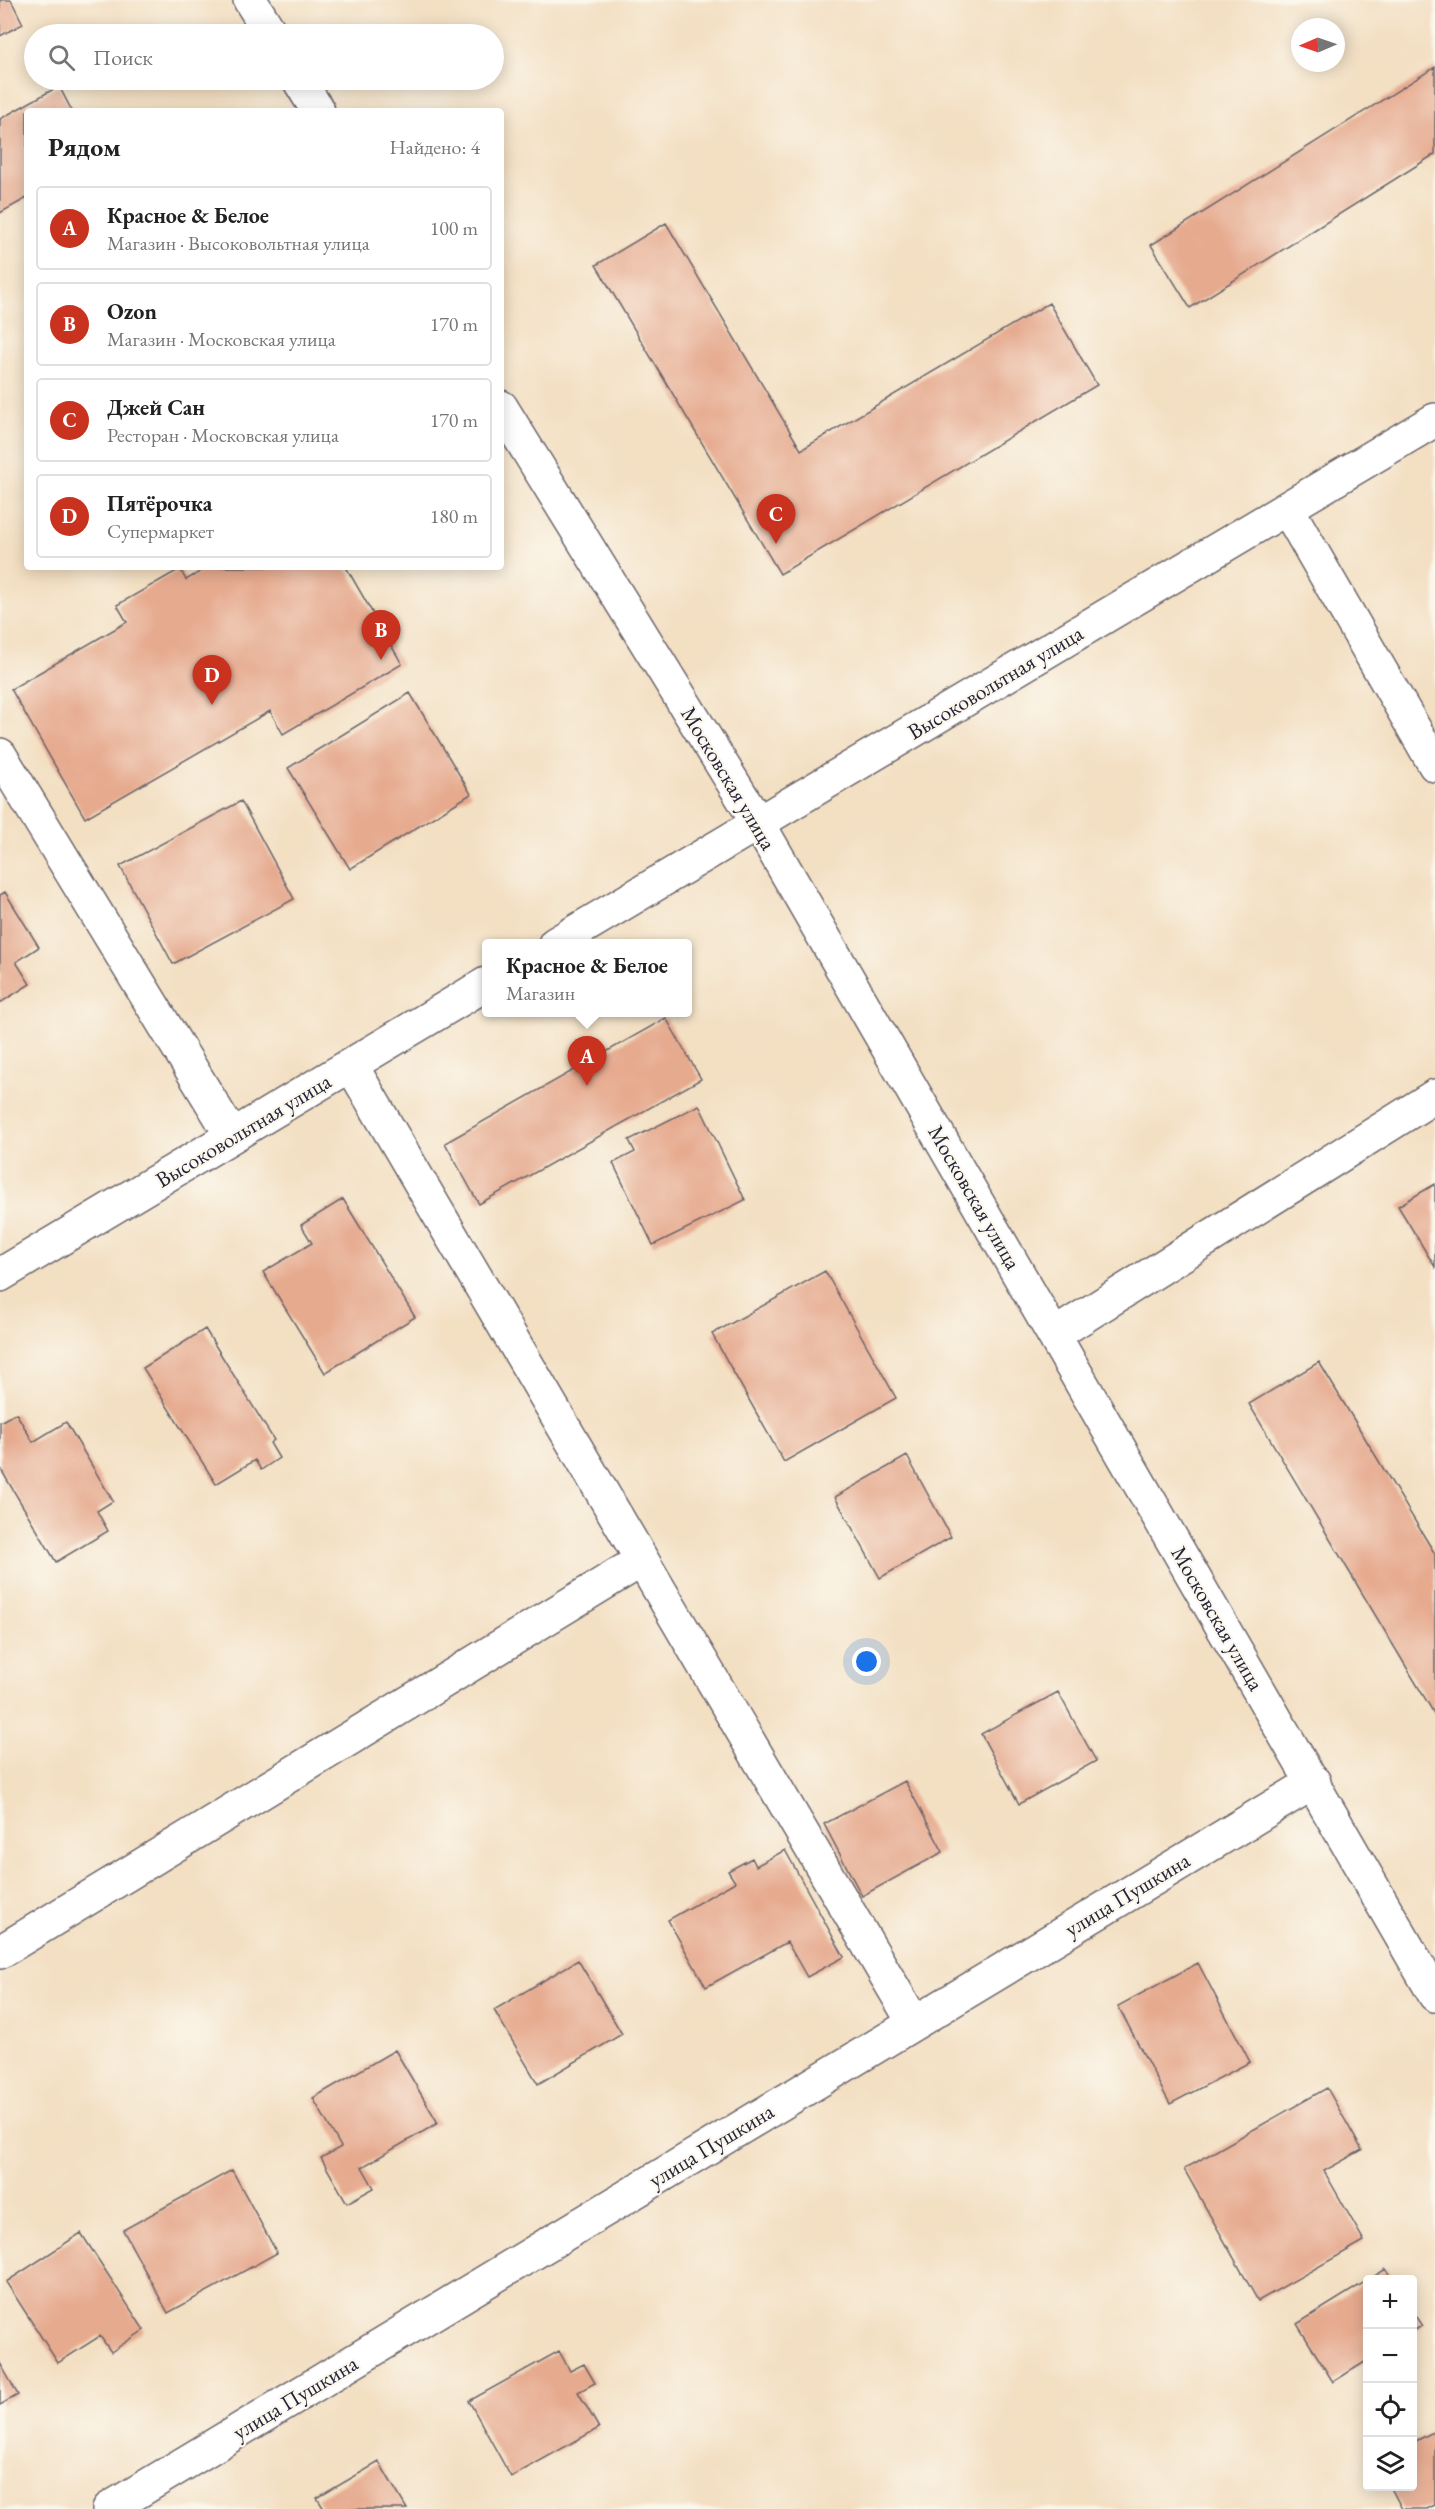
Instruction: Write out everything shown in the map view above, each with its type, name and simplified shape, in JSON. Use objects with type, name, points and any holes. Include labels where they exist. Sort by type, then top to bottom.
[{"type":"street","points":[[250,0],[265,24]]},
{"type":"street","points":[[305,90],[316,108]]},
{"type":"street","name":"Московская улица","points":[[504,412],[758,823],[1435,1995]]},
{"type":"street","name":"Высоковольтная улица","points":[[563,939],[1435,420]]},
{"type":"street","points":[[1287,508],[1435,765]]},
{"type":"street","points":[[0,755],[232,1136]]},
{"type":"street","name":"Высоковольтная улица","points":[[0,1275],[482,986]]},
{"type":"street","points":[[351,1065],[914,2023]]},
{"type":"street","points":[[1054,1335],[1435,1096]]},
{"type":"street","points":[[0,1952],[642,1560]]},
{"type":"street","name":"улица Пушкина","points":[[109,2509],[1314,1782]]},
{"type":"building","points":[[0,0],[11,0],[23,24],[0,36]]},
{"type":"building","points":[[1435,67],[1435,154],[1190,308],[1151,245]]},
{"type":"building","points":[[52,90],[61,90],[70,108],[24,108],[24,200],[0,213],[0,119]]},
{"type":"building","points":[[666,223],[801,450],[1049,303],[1097,385],[780,574],[596,265]]},
{"type":"building","points":[[178,570],[181,570],[186,580],[203,570],[348,570],[402,664],[283,734],[270,711],[85,818],[11,689],[127,622],[117,605]]},
{"type":"building","points":[[410,693],[471,794],[350,869],[288,768]]},
{"type":"building","points":[[241,801],[294,899],[173,964],[120,866]]},
{"type":"building","points":[[5,892],[39,947],[16,962],[30,984],[0,1003],[0,895]]},
{"type":"building","points":[[666,1018],[701,1079],[479,1204],[445,1143]]},
{"type":"building","points":[[699,1105],[745,1200],[653,1245],[613,1163],[635,1152],[629,1140]]},
{"type":"building","points":[[1435,1184],[1435,1267],[1398,1206]]},
{"type":"building","points":[[343,1199],[415,1317],[325,1373],[263,1272],[312,1243],[301,1225]]},
{"type":"building","points":[[825,1271],[896,1398],[784,1462],[712,1334]]},
{"type":"building","points":[[205,1329],[274,1440],[270,1443],[279,1458],[261,1470],[255,1460],[216,1484],[143,1368]]},
{"type":"building","points":[[1319,1362],[1435,1554],[1435,1715],[1249,1404]]},
{"type":"building","points":[[16,1413],[33,1442],[66,1422],[113,1501],[97,1511],[108,1531],[56,1562],[0,1468],[0,1422]]},
{"type":"building","points":[[907,1456],[951,1537],[880,1578],[835,1497]]},
{"type":"building","points":[[1058,1692],[1096,1761],[1019,1804],[981,1734]]},
{"type":"building","points":[[905,1781],[943,1852],[862,1896],[824,1824]]},
{"type":"building","points":[[785,1850],[844,1957],[807,1977],[787,1942],[706,1987],[668,1920],[735,1882],[728,1871],[752,1858],[756,1866]]},
{"type":"building","points":[[578,1960],[622,2034],[538,2084],[494,2010]]},
{"type":"building","points":[[1198,1963],[1250,2062],[1170,2104],[1118,2006]]},
{"type":"building","points":[[395,2050],[438,2123],[362,2167],[374,2188],[347,2203],[321,2158],[341,2147],[313,2098]]},
{"type":"building","points":[[1327,2088],[1362,2150],[1324,2171],[1364,2241],[1258,2301],[1184,2169]]},
{"type":"building","points":[[232,2170],[277,2253],[168,2313],[123,2230]]},
{"type":"building","points":[[81,2233],[144,2330],[111,2352],[100,2336],[58,2363],[6,2282]]},
{"type":"building","points":[[1386,2269],[1390,2275],[1376,2275]]},
{"type":"building","points":[[1363,2283],[1363,2363],[1333,2382],[1297,2324]]},
{"type":"building","points":[[1417,2318],[1422,2326],[1417,2329]]},
{"type":"building","points":[[559,2351],[570,2371],[584,2364],[595,2383],[578,2392],[599,2428],[511,2477],[469,2401]]},
{"type":"building","points":[[0,2363],[18,2395],[0,2405]]},
{"type":"building","points":[[1435,2431],[1435,2505],[1427,2509],[1402,2509],[1393,2491],[1417,2491],[1417,2440]]},
{"type":"building","points":[[379,2462],[407,2509],[324,2509],[317,2498]]},
{"type":"place","name":"Джей Сан","points":[[776,544]]},
{"type":"place","name":"Ozon","points":[[381,660]]},
{"type":"place","name":"Пятёрочка","points":[[212,705]]},
{"type":"place","name":"Красное & Белое","points":[[587,1086]]}]
